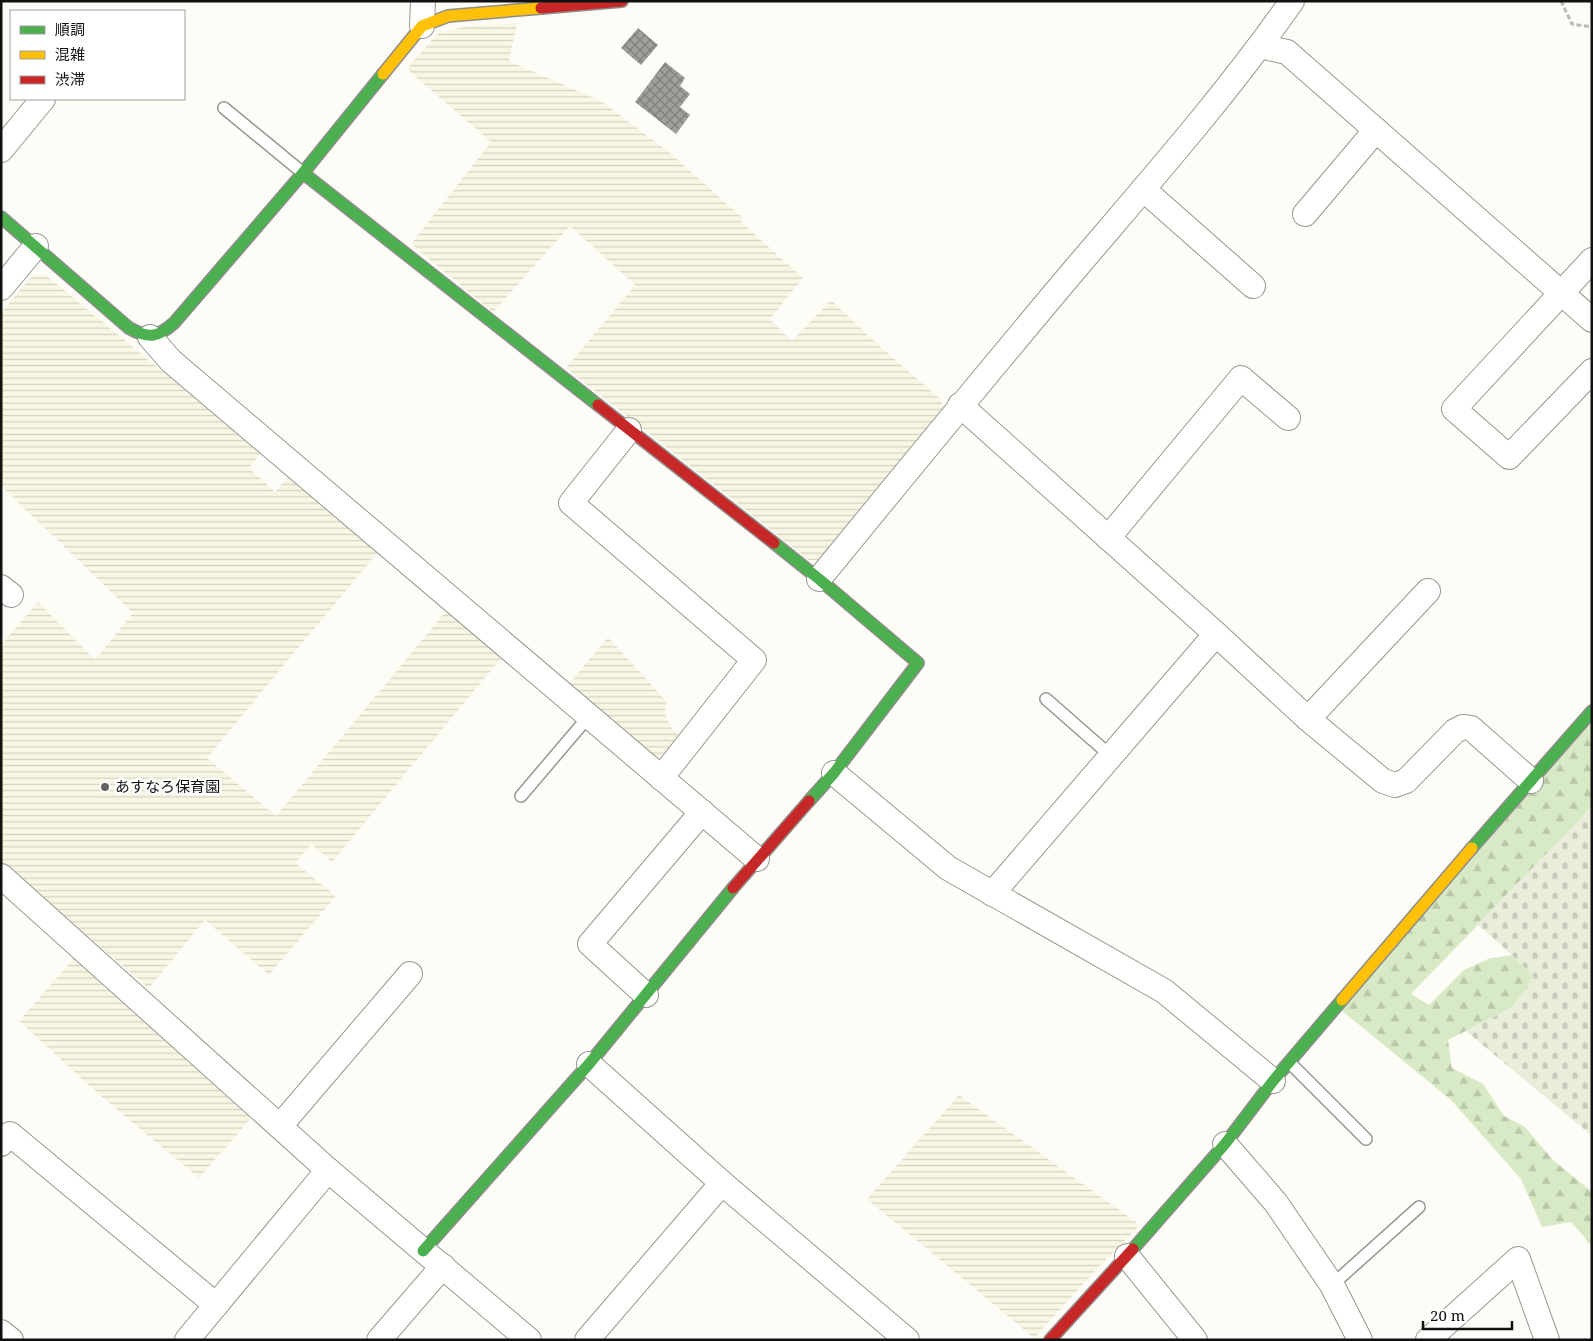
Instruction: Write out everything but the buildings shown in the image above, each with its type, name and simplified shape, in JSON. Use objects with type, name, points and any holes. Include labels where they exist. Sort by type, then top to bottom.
[{"type":"street","points":[[422,26],[423,1]]},
{"type":"street","points":[[150,337],[163,334],[174,323],[303,173],[422,26],[448,16],[622,1]]},
{"type":"street","points":[[819,579],[960,406],[1143,189],[1260,46],[1292,1]]},
{"type":"street","points":[[1260,46],[1287,52],[1592,320]]},
{"type":"street","points":[[1,150],[42,100]]},
{"type":"street","points":[[1305,214],[1376,130]]},
{"type":"street","points":[[303,173],[819,579],[918,663],[834,773],[757,859],[589,1064],[423,1251]]},
{"type":"street","points":[[1143,189],[1253,286]]},
{"type":"street","points":[[1,216],[130,328],[150,337],[170,361],[757,859]]},
{"type":"street","points":[[1,288],[36,246]]},
{"type":"street","points":[[1592,260],[1454,409],[1509,457],[1592,371]]},
{"type":"street","points":[[1108,538],[1241,378],[1288,418]]},
{"type":"street","points":[[960,406],[1216,634],[1308,719],[1383,781],[1395,785],[1406,782],[1455,731],[1463,727],[1471,728],[1531,781]]},
{"type":"street","points":[[629,430],[571,503],[754,660],[662,778]]},
{"type":"street","points":[[1308,719],[1428,590]]},
{"type":"street","points":[[992,894],[1216,634]]},
{"type":"street","points":[[1050,1340],[1226,1144],[1273,1081],[1592,711]]},
{"type":"street","points":[[834,773],[948,868],[1164,991],[1273,1081]]},
{"type":"street","points":[[646,995],[590,944],[702,812]]},
{"type":"street","points":[[1,876],[328,1170],[529,1340]]},
{"type":"street","points":[[280,1126],[410,974]]},
{"type":"street","points":[[589,1064],[722,1183],[907,1340]]},
{"type":"street","points":[[1,1144],[10,1134],[216,1305]]},
{"type":"street","points":[[1226,1144],[1276,1203],[1332,1285],[1360,1340]]},
{"type":"street","points":[[187,1340],[328,1170]]},
{"type":"street","points":[[587,1340],[722,1183]]},
{"type":"street","points":[[1127,1256],[1195,1340]]},
{"type":"street","points":[[1428,1340],[1518,1259],[1547,1340]]},
{"type":"street","points":[[379,1340],[443,1266]]},
{"type":"street","points":[[1,1332],[12,1340]]},
{"type":"lane","points":[[224,108],[303,173]]},
{"type":"lane","points":[[1046,699],[1110,756]]},
{"type":"lane","points":[[521,796],[588,716]]},
{"type":"lane","points":[[1290,1062],[1366,1139]]},
{"type":"lane","points":[[1332,1285],[1420,1207]]},
{"type":"path","points":[[1561,1],[1572,24],[1592,28]]},
{"type":"shaded area","points":[[517,23],[509,61],[601,101],[670,153],[744,219],[741,222],[803,278],[770,319],[792,341],[831,300],[875,342],[939,398],[945,409],[821,561],[809,560],[566,368],[635,285],[570,226],[493,312],[411,244],[491,142],[407,69],[436,35],[470,26]]},
{"type":"shaded area","points":[[33,275],[47,276],[261,453],[249,468],[275,492],[290,475],[377,553],[207,758],[276,816],[447,610],[503,656],[332,862],[311,844],[295,863],[336,896],[269,975],[205,920],[149,988],[1,863],[1,645],[38,602],[95,660],[133,613],[1,486],[1,313]]},
{"type":"shaded area","points":[[608,637],[666,701],[665,714],[672,729],[679,736],[658,759],[569,684]]},
{"type":"shaded area","points":[[75,957],[252,1117],[199,1178],[102,1097],[19,1021]]},
{"type":"shaded area","points":[[959,1095],[1140,1225],[1034,1338],[867,1199]]},
{"type":"green space","points":[[1592,721],[1592,807],[1411,994],[1429,1005],[1464,970],[1488,959],[1512,955],[1534,977],[1513,1007],[1448,1040],[1452,1068],[1483,1084],[1504,1116],[1524,1126],[1553,1160],[1592,1192],[1592,1246],[1571,1222],[1542,1227],[1521,1179],[1451,1100],[1341,1010]]},
{"type":"green space","points":[[1592,807],[1592,1136],[1466,1031],[1513,1007],[1534,977],[1477,924]]},
{"type":"traffic: fast","points":[[1,217],[129,328],[142,334],[158,334],[174,323],[303,173],[383,74]]},
{"type":"traffic: fast","points":[[303,173],[598,405]]},
{"type":"traffic: fast","points":[[774,543],[918,663],[834,773],[809,801]]},
{"type":"traffic: fast","points":[[1472,848],[1592,711]]},
{"type":"traffic: fast","points":[[423,1251],[589,1064],[733,888]]},
{"type":"traffic: fast","points":[[1133,1249],[1225,1144],[1273,1081],[1342,1000]]},
{"type":"traffic: slow","points":[[383,74],[422,26],[448,16],[541,8]]},
{"type":"traffic: slow","points":[[1342,1000],[1472,848]]},
{"type":"traffic: jam","points":[[541,8],[622,1]]},
{"type":"traffic: jam","points":[[598,405],[774,543]]},
{"type":"traffic: jam","points":[[733,888],[809,801]]},
{"type":"traffic: jam","points":[[1050,1340],[1133,1249]]},
{"type":"place","name":"あすなろ保育園","points":[[105,787]]}]
